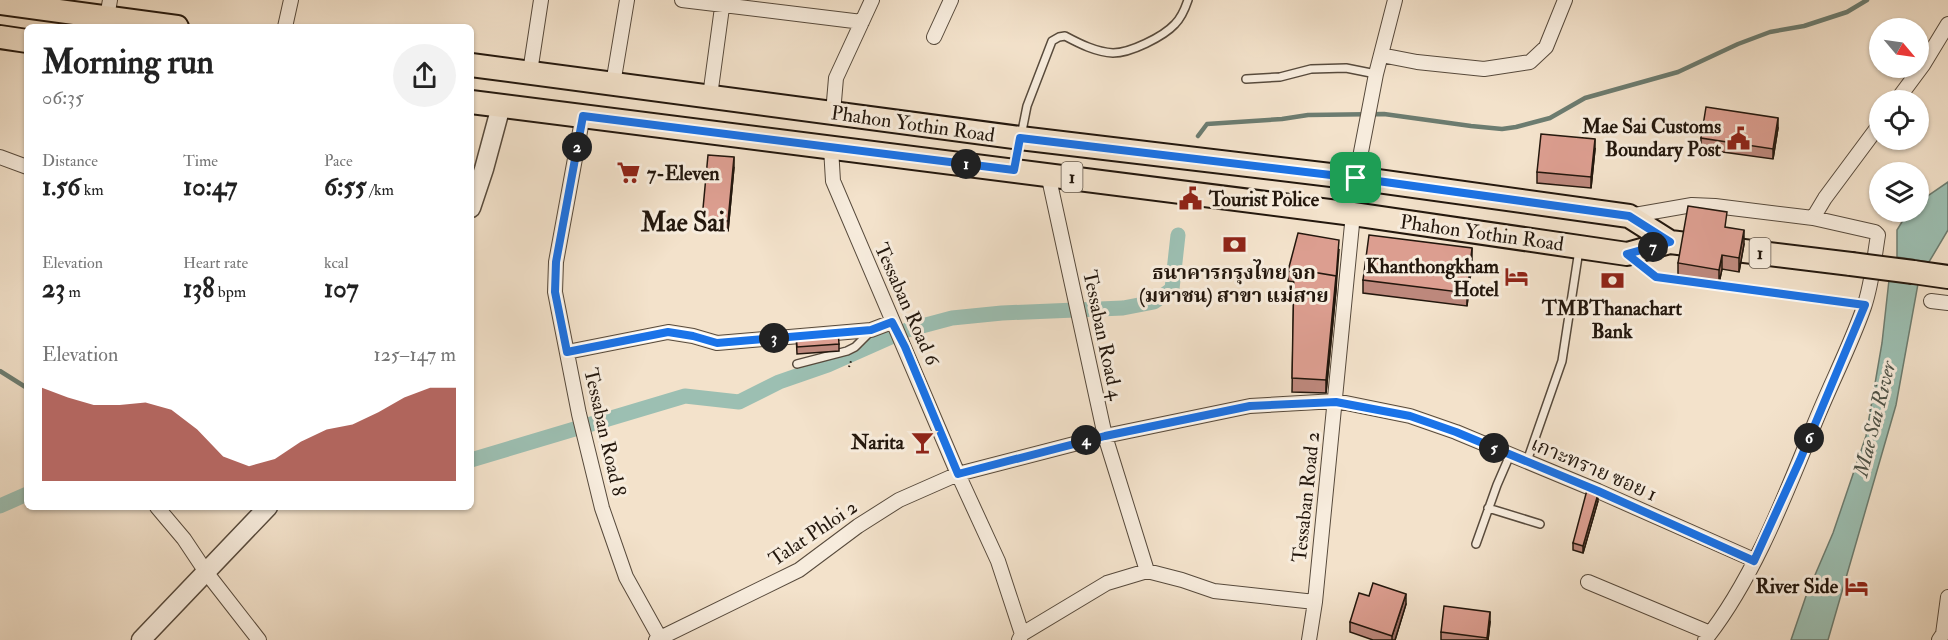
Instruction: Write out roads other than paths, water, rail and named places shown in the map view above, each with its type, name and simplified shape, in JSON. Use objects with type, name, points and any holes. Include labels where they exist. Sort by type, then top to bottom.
[{"type":"main road","points":[[0,3],[109,9],[166,24]]},
{"type":"main road","points":[[0,37],[24,41]]},
{"type":"main road","name":"Phahon Yothin Road","points":[[474,65],[1020,138],[1356,178],[1629,216],[1670,242]]},
{"type":"main road","name":"Phahon Yothin Road","points":[[474,102],[1353,214],[1627,254],[1670,242],[1948,277]]},
{"type":"main road","points":[[1014,170],[1020,138]]},
{"type":"street","points":[[286,24],[291,0]]},
{"type":"street","points":[[530,72],[541,0]]},
{"type":"street","points":[[613,84],[627,0]]},
{"type":"street","points":[[682,0],[723,2],[862,22]]},
{"type":"street","points":[[832,113],[836,78],[872,0]]},
{"type":"street","points":[[934,37],[951,0]]},
{"type":"street","points":[[1356,178],[1376,74],[1395,0]]},
{"type":"street","points":[[1381,55],[1418,62],[1484,69],[1530,62],[1546,47],[1565,0]]},
{"type":"street","points":[[710,96],[723,2]]},
{"type":"street","points":[[1904,90],[1948,24]]},
{"type":"street","points":[[474,199],[501,106]]},
{"type":"street","name":"Tessaban Road 8","points":[[583,116],[556,262],[555,292],[583,433],[602,508],[626,577],[659,639]]},
{"type":"street","points":[[1813,218],[1869,139]]},
{"type":"street","name":"Tessaban Road 6","points":[[831,148],[833,181],[892,322],[998,561],[1020,637]]},
{"type":"street","points":[[0,157],[24,166]]},
{"type":"street","name":"Tessaban Road 4","points":[[1048,174],[1105,436],[1148,571]]},
{"type":"street","points":[[1588,582],[1708,637],[1754,561],[1800,460],[1865,305],[1872,278],[1878,235],[1875,232],[1813,218],[1692,205],[1629,216]]},
{"type":"street","name":"Tessaban Road 2","points":[[1308,640],[1315,602],[1353,214]]},
{"type":"street","points":[[1931,301],[1948,303]]},
{"type":"street","points":[[567,352],[668,332],[717,343],[871,330],[892,322]]},
{"type":"street","name":"เกาะทราย ซอย 1","points":[[958,474],[1105,436],[1250,406],[1336,402],[1410,416],[1456,432],[1754,561]]},
{"type":"street","name":"Talat Phloi 2","points":[[659,639],[799,570],[858,526],[898,500],[958,474]]},
{"type":"street","points":[[160,510],[259,640]]},
{"type":"street","points":[[141,640],[265,510]]},
{"type":"street","points":[[1020,637],[1107,582],[1148,571],[1214,591],[1315,602]]},
{"type":"street","points":[[1940,640],[1948,597]]},
{"type":"lane","points":[[1020,138],[1027,106],[1052,41],[1065,36],[1085,46],[1115,53],[1133,49],[1169,29],[1182,15],[1188,0]]},
{"type":"lane","points":[[1246,79],[1280,77],[1311,69],[1346,68],[1376,74]]},
{"type":"lane","points":[[1527,461],[1562,361],[1579,247]]},
{"type":"lane","points":[[797,364],[847,351],[871,330]]},
{"type":"lane","points":[[1476,544],[1510,455]]},
{"type":"lane","points":[[1488,508],[1540,525]]},
{"type":"water","points":[[1948,182],[1948,230],[1929,262],[1897,257],[1897,230],[1902,222],[1929,222],[1929,195]]},
{"type":"water","name":"Mae Sai River","points":[[1889,280],[1918,284],[1896,405],[1828,640],[1791,640],[1806,596],[1833,533],[1866,436],[1882,343]]},
{"type":"waterway","points":[[1198,136],[1207,124],[1308,115],[1384,114],[1471,126],[1502,129],[1516,127],[1550,118],[1585,98],[1678,72],[1770,32],[1804,26],[1847,12],[1867,0]]},
{"type":"waterway","points":[[474,459],[685,396],[739,402],[779,382],[828,365],[907,330],[952,318],[1002,313],[1123,308],[1154,302],[1172,289],[1178,235]]},
{"type":"waterway","points":[[0,371],[24,386]]},
{"type":"waterway","points":[[0,506],[24,495]]},
{"type":"place","name":"Mae Sai Customs Boundary Post","points":[[1739,138]]},
{"type":"place","name":"7-Eleven","points":[[629,173]]},
{"type":"place","name":"Tourist Police","points":[[1191,199]]},
{"type":"place","name":"ธนาคารกรุงไทย จก (มหาชน) สาขา แม่สาย","points":[[1234,244]]},
{"type":"place","name":"Khanthongkham Hotel","points":[[1517,277]]},
{"type":"place","name":"TMBThanachart Bank","points":[[1612,281]]},
{"type":"place","name":"Narita","points":[[922,442]]},
{"type":"place","name":"River Side","points":[[1856,586]]},
{"type":"district","name":"Mae Sai","points":[[683,223]]}]
